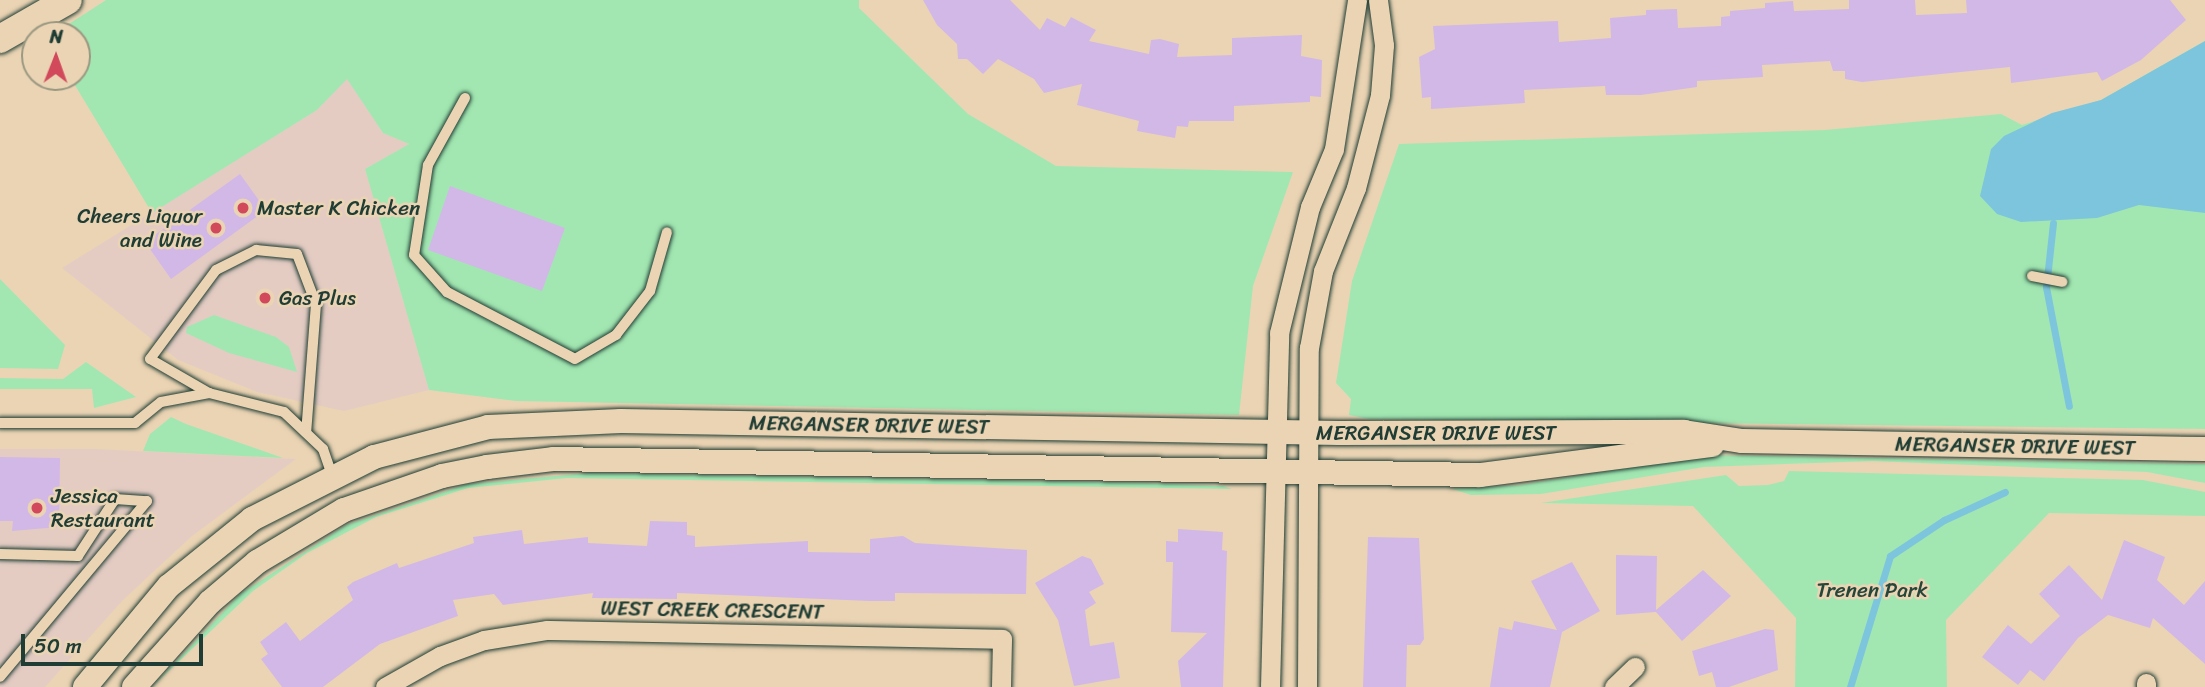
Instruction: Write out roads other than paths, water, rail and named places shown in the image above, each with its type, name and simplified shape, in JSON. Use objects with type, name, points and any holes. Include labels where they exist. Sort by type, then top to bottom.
[{"type":"main road","points":[[0,39],[68,0]]},
{"type":"street","points":[[1270,687],[1273,432],[1286,288],[1334,149],[1357,0]]},
{"type":"street","points":[[1307,687],[1308,433],[1314,306],[1356,188],[1380,95],[1384,45],[1378,0]]},
{"type":"street","name":"MERGANSER DRIVE WEST","points":[[85,687],[194,564],[252,519],[332,475],[445,435],[529,423],[1308,433],[1684,432],[1742,441],[2205,449]]},
{"type":"street","name":"MERGANSER DRIVE WEST","points":[[134,687],[210,601],[257,562],[344,510],[442,476],[553,459],[1273,473],[1480,474],[1742,441]]},
{"type":"street","points":[[332,475],[344,510]]},
{"type":"street","name":"WEST CREEK CRESCENT","points":[[385,687],[473,644],[547,630],[1002,639],[1001,687]]},
{"type":"street","points":[[1615,687],[1635,667]]},
{"type":"lane","points":[[465,98],[428,165],[414,255],[447,292],[575,359],[616,335],[650,291],[667,232]]},
{"type":"lane","points":[[306,433],[316,304],[297,254],[256,250],[216,270],[149,359],[209,393],[284,412],[306,433],[323,449],[332,475]]},
{"type":"lane","points":[[2032,276],[2062,282]]},
{"type":"lane","points":[[0,423],[135,423],[158,403],[209,393]]},
{"type":"lane","points":[[0,554],[78,556],[116,499],[146,500],[0,677]]},
{"type":"water","points":[[2205,41],[2205,213],[2139,205],[2097,218],[2021,222],[1997,214],[1980,196],[1991,149],[2004,136],[2052,113],[2101,100]]},
{"type":"waterway","points":[[2053,223],[2046,287],[2069,406]]},
{"type":"waterway","points":[[1850,687],[1890,556],[1944,520],[2005,492]]},
{"type":"place","name":"Master K Chicken","points":[[243,208]]},
{"type":"place","name":"Cheers Liquor and Wine","points":[[216,228]]},
{"type":"place","name":"Gas Plus","points":[[265,298]]},
{"type":"place","name":"Jessica Restaurant","points":[[37,508]]},
{"type":"park label","name":"Trenen Park","points":[[1872,590]]}]
